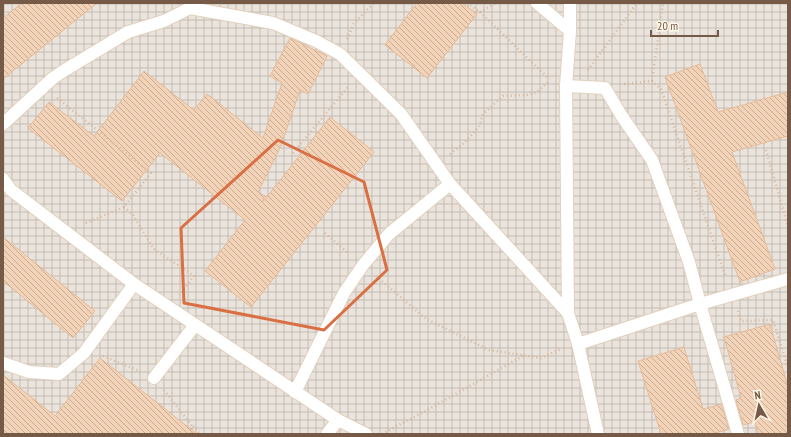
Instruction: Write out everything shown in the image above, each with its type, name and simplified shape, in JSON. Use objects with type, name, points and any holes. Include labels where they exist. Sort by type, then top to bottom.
[{"type":"lane","points":[[537,3],[570,32]]},
{"type":"lane","points":[[570,3],[570,32],[566,86],[568,313],[578,344],[598,434]]},
{"type":"lane","points":[[3,124],[53,78],[128,32],[164,21],[189,5],[273,23],[316,41],[340,54],[401,114],[450,184],[568,313]]},
{"type":"lane","points":[[566,86],[605,88],[621,115],[652,160],[689,262],[738,434]]},
{"type":"lane","points":[[3,179],[11,190],[134,284],[338,420],[366,434]]},
{"type":"lane","points":[[295,392],[344,293],[363,265],[389,234],[450,184]]},
{"type":"lane","points":[[578,344],[700,304],[788,279]]},
{"type":"lane","points":[[3,363],[29,372],[59,374],[84,353],[134,284]]},
{"type":"lane","points":[[154,378],[195,325]]},
{"type":"lane","points":[[327,434],[338,420]]},
{"type":"path","points":[[340,54],[354,23],[374,3]]},
{"type":"path","points":[[468,3],[480,12],[550,81]]},
{"type":"path","points":[[480,12],[496,3]]},
{"type":"path","points":[[652,81],[663,3]]},
{"type":"path","points":[[293,153],[360,74]]},
{"type":"path","points":[[605,88],[652,81]]},
{"type":"path","points":[[652,81],[661,89],[741,321],[773,320],[788,368]]},
{"type":"path","points":[[44,87],[150,173],[124,207],[64,231]]},
{"type":"path","points":[[447,157],[460,146]]},
{"type":"path","points":[[766,150],[788,227]]},
{"type":"path","points":[[124,207],[133,215],[154,249],[194,276],[169,308]]},
{"type":"path","points":[[325,233],[426,319],[489,350],[540,358],[563,348],[578,344]]},
{"type":"path","points":[[382,434],[523,356]]},
{"type":"path","points":[[192,426],[200,434]]},
{"type":"highlighted area","points":[[278,140],[364,182],[387,270],[324,330],[184,303],[181,228]]},
{"type":"shaded area","points":[[3,3],[788,3],[788,434],[3,434]]},
{"type":"building","points":[[22,3],[97,3],[3,79],[3,18]]},
{"type":"building","points":[[417,3],[462,3],[477,14],[427,78],[385,45]]},
{"type":"building","points":[[290,38],[327,56],[308,94],[300,90],[281,146],[258,192],[265,196],[262,203],[330,117],[374,152],[251,307],[205,271],[245,220],[160,153],[122,201],[28,128],[49,102],[94,136],[144,71],[194,110],[207,94],[263,138],[282,83],[270,76]]},
{"type":"building","points":[[700,64],[718,112],[788,92],[788,136],[732,152],[775,269],[740,282],[665,77]]},
{"type":"building","points":[[3,237],[95,311],[73,338],[3,281]]},
{"type":"building","points":[[770,324],[788,387],[788,434],[758,434],[755,422],[743,425],[736,400],[741,398],[724,337]]},
{"type":"building","points":[[684,347],[703,409],[721,404],[729,429],[712,434],[661,434],[638,361]]},
{"type":"building","points":[[100,358],[197,434],[3,434],[3,375],[55,416]]}]
